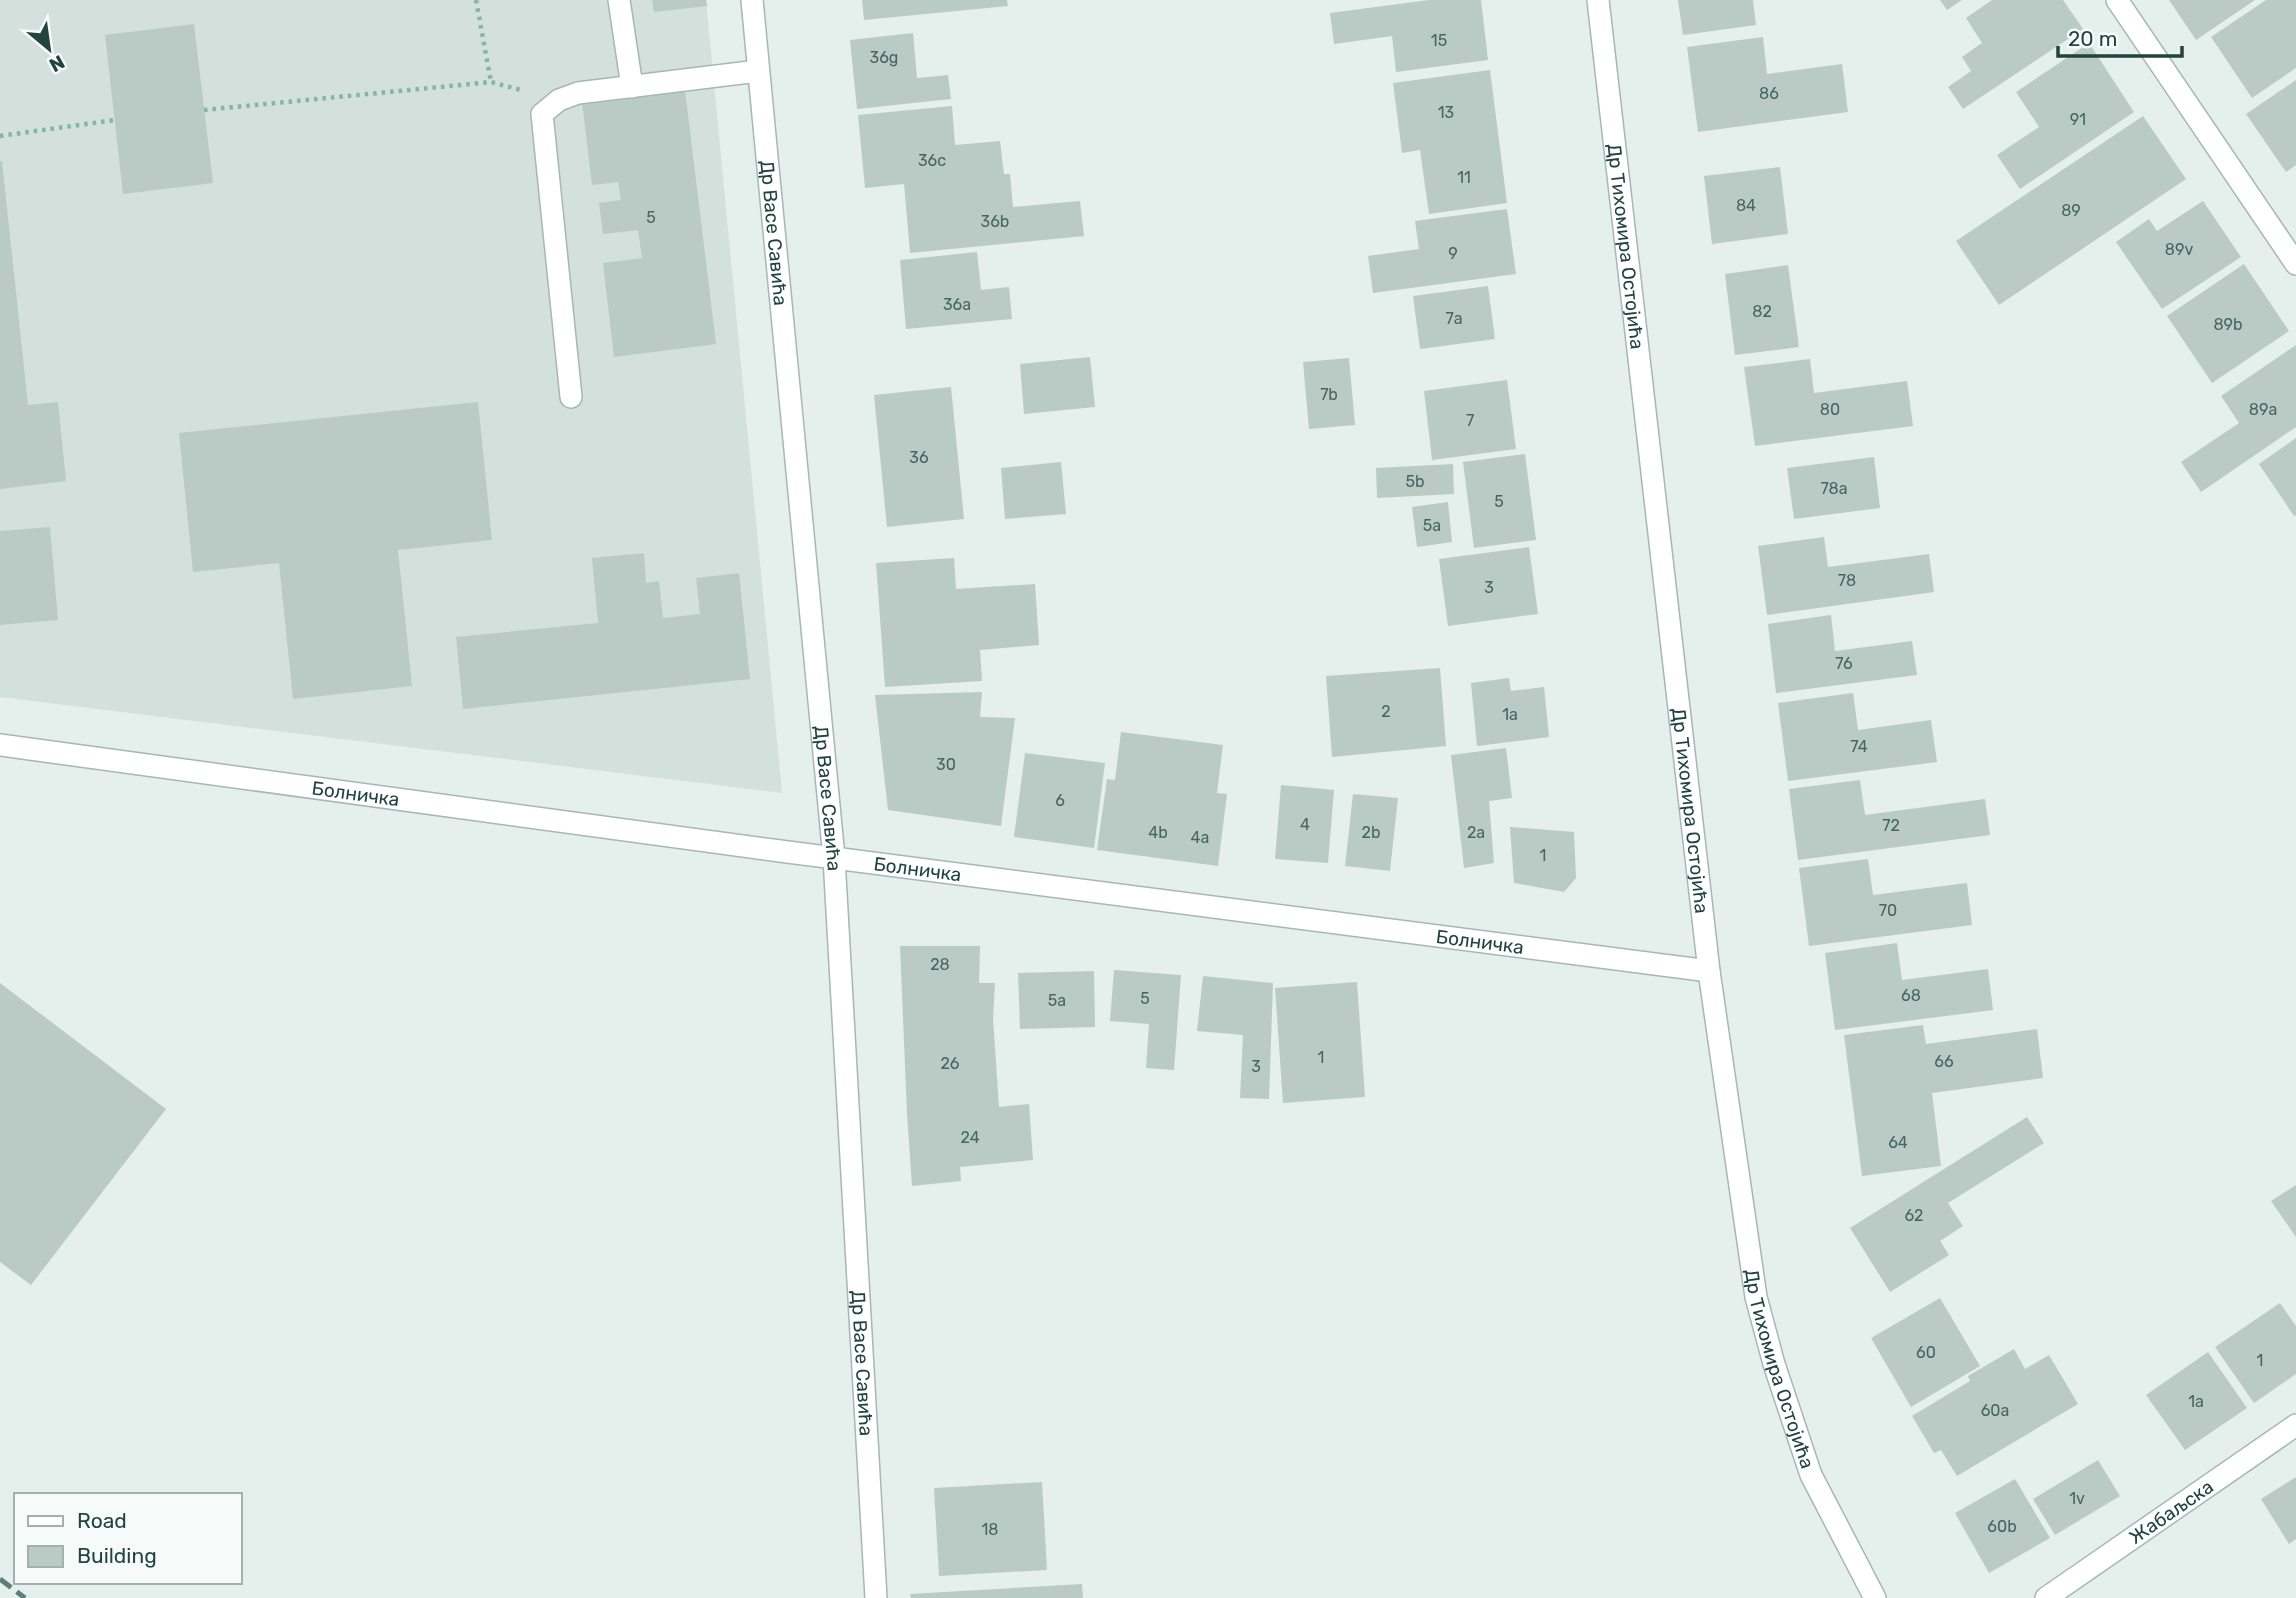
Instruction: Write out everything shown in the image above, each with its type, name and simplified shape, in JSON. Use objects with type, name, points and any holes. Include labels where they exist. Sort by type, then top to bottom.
[{"type":"street","points":[[619,0],[632,86]]},
{"type":"street","name":"Др Васе Савића","points":[[752,0],[834,858],[877,1598]]},
{"type":"street","name":"Др Тихомира Остојића","points":[[1598,0],[1709,971],[1756,1297],[1770,1350],[1811,1475],[1875,1598]]},
{"type":"street","points":[[2118,0],[2296,264]]},
{"type":"street","points":[[571,397],[542,114],[559,100],[578,93],[758,71]]},
{"type":"street","name":"Болничка","points":[[0,745],[834,858],[1709,971]]},
{"type":"street","name":"Жабаљска","points":[[2046,1598],[2296,1425]]},
{"type":"path","points":[[476,0],[491,82]]},
{"type":"path","points":[[204,110],[491,82],[559,100]]},
{"type":"path","points":[[0,136],[115,120]]},
{"type":"shaded area","points":[[0,0],[706,0],[782,793],[0,697]]},
{"type":"building","points":[[652,0],[706,0],[707,6],[654,12]]},
{"type":"building","points":[[862,0],[1007,0],[1008,6],[864,20]]},
{"type":"building","points":[[1429,0],[1481,0],[1488,60],[1396,72],[1392,36],[1334,44],[1330,13]]},
{"type":"building","points":[[1678,0],[1753,0],[1756,25],[1683,35]]},
{"type":"building","points":[[1940,0],[1962,0],[1947,10]]},
{"type":"building","points":[[1992,0],[2063,0],[2083,29],[1963,109],[1948,87],[1971,71],[1962,57],[1982,43],[1966,18]]},
{"type":"building","points":[[2169,0],[2255,0],[2196,40]]},
{"type":"building","points":[[2266,0],[2296,0],[2296,68],[2252,98],[2211,37]]},
{"type":"building","points":[[194,24],[213,183],[123,194],[105,35]]},
{"type":"building","points":[[913,33],[917,78],[948,75],[951,99],[857,109],[850,40]]},
{"type":"building","points":[[1763,37],[1767,74],[1842,64],[1848,112],[1698,132],[1687,47]]},
{"type":"building","points":[[2089,43],[2134,112],[2020,189],[1997,155],[2039,127],[2016,92]]},
{"type":"building","points":[[1490,70],[1507,203],[1429,214],[1420,150],[1402,153],[1393,83]]},
{"type":"building","points":[[2296,80],[2296,165],[2286,172],[2246,114]]},
{"type":"building","points":[[685,90],[716,344],[614,357],[603,263],[642,258],[638,230],[603,234],[599,203],[621,200],[618,182],[592,185],[582,102]]},
{"type":"building","points":[[952,106],[955,145],[1000,141],[1004,174],[1010,174],[1013,207],[1080,201],[1084,236],[910,253],[904,184],[865,188],[858,115]]},
{"type":"building","points":[[2143,116],[2186,179],[1999,305],[1956,241]]},
{"type":"building","points":[[0,161],[28,405],[58,402],[66,481],[0,489]]},
{"type":"building","points":[[1780,167],[1788,234],[1712,244],[1704,176]]},
{"type":"building","points":[[2203,201],[2241,257],[2162,309],[2116,242],[2149,219],[2157,231]]},
{"type":"building","points":[[1507,209],[1516,274],[1373,293],[1368,256],[1419,249],[1415,221]]},
{"type":"building","points":[[977,252],[981,290],[1009,287],[1012,319],[906,329],[900,260]]},
{"type":"building","points":[[2244,264],[2289,331],[2212,383],[2167,316]]},
{"type":"building","points":[[1788,265],[1799,347],[1735,355],[1725,274]]},
{"type":"building","points":[[1488,286],[1495,339],[1420,349],[1413,296]]},
{"type":"building","points":[[2296,345],[2296,427],[2201,492],[2181,462],[2239,423],[2221,396]]},
{"type":"building","points":[[1090,357],[1095,407],[1024,414],[1020,364]]},
{"type":"building","points":[[1349,358],[1355,425],[1309,429],[1303,362]]},
{"type":"building","points":[[1810,359],[1814,393],[1907,381],[1913,426],[1755,446],[1744,367]]},
{"type":"building","points":[[1507,380],[1516,449],[1432,460],[1424,391]]},
{"type":"building","points":[[951,387],[964,519],[887,527],[874,395]]},
{"type":"building","points":[[478,402],[492,540],[398,550],[412,686],[293,699],[279,563],[193,572],[179,433]]},
{"type":"building","points":[[2296,438],[2296,515],[2294,516],[2259,464]]},
{"type":"building","points":[[1525,454],[1536,540],[1474,548],[1463,462]]},
{"type":"building","points":[[1874,457],[1880,508],[1794,519],[1787,468]]},
{"type":"building","points":[[1061,462],[1066,514],[1005,519],[1001,468]]},
{"type":"building","points":[[1453,464],[1454,494],[1377,498],[1376,468]]},
{"type":"building","points":[[1448,502],[1452,542],[1417,547],[1412,507]]},
{"type":"building","points":[[50,527],[58,620],[0,625],[0,531]]},
{"type":"building","points":[[1824,537],[1828,567],[1929,554],[1934,592],[1767,615],[1758,546]]},
{"type":"building","points":[[1529,547],[1538,614],[1448,626],[1439,559]]},
{"type":"building","points":[[644,553],[646,583],[659,581],[663,618],[700,614],[696,578],[739,573],[750,679],[463,709],[456,637],[598,623],[592,558]]},
{"type":"building","points":[[954,558],[956,589],[1035,584],[1039,645],[980,650],[982,681],[885,687],[876,563]]},
{"type":"building","points":[[1831,615],[1835,651],[1912,641],[1917,675],[1776,693],[1768,624]]},
{"type":"building","points":[[1440,668],[1446,746],[1332,757],[1326,676]]},
{"type":"building","points":[[1509,678],[1511,691],[1544,687],[1549,737],[1477,746],[1471,683]]},
{"type":"building","points":[[982,692],[980,717],[1015,718],[1001,826],[888,810],[875,695]]},
{"type":"building","points":[[1853,693],[1858,730],[1931,720],[1937,762],[1788,781],[1778,703]]},
{"type":"building","points":[[1121,732],[1223,745],[1217,793],[1227,794],[1218,866],[1097,850],[1107,779],[1115,780]]},
{"type":"building","points":[[1506,748],[1512,798],[1489,801],[1494,863],[1464,868],[1451,755]]},
{"type":"building","points":[[1025,753],[1105,763],[1094,848],[1014,837]]},
{"type":"building","points":[[1860,780],[1865,815],[1985,799],[1990,835],[1798,860],[1789,789]]},
{"type":"building","points":[[1281,785],[1334,790],[1328,863],[1275,859]]},
{"type":"building","points":[[1353,794],[1398,798],[1390,871],[1345,866]]},
{"type":"building","points":[[1510,827],[1574,832],[1576,878],[1564,892],[1514,883]]},
{"type":"building","points":[[1868,859],[1873,895],[1967,883],[1972,925],[1809,946],[1799,868]]},
{"type":"building","points":[[1897,943],[1902,980],[1988,969],[1993,1010],[1835,1030],[1825,953]]},
{"type":"building","points":[[900,946],[980,946],[979,983],[995,983],[993,1018],[999,1107],[1029,1104],[1033,1160],[960,1167],[961,1181],[912,1186]]},
{"type":"building","points":[[1114,970],[1181,975],[1174,1070],[1146,1068],[1149,1024],[1110,1021]]},
{"type":"building","points":[[1094,971],[1095,1027],[1020,1029],[1018,973]]},
{"type":"building","points":[[1203,976],[1273,983],[1269,1099],[1240,1098],[1243,1035],[1197,1031]]},
{"type":"building","points":[[1357,982],[1365,1097],[1283,1103],[1275,988]]},
{"type":"building","points":[[0,983],[166,1109],[31,1285],[0,1262]]},
{"type":"building","points":[[1923,1025],[1926,1044],[2037,1029],[2043,1078],[1932,1093],[1941,1166],[1862,1176],[1844,1035]]},
{"type":"building","points":[[2027,1117],[2044,1143],[1948,1203],[1963,1226],[1940,1241],[1949,1255],[1890,1292],[1850,1228]]},
{"type":"building","points":[[2296,1185],[2296,1237],[2271,1201]]},
{"type":"building","points":[[1940,1298],[1980,1366],[1911,1407],[1871,1338]]},
{"type":"building","points":[[2280,1303],[2296,1326],[2296,1374],[2254,1403],[2215,1347]]},
{"type":"building","points":[[2014,1349],[2025,1369],[2049,1355],[2078,1404],[1957,1476],[1941,1450],[1934,1453],[1912,1416],[1970,1381],[1968,1376]]},
{"type":"building","points":[[2208,1352],[2247,1408],[2185,1450],[2146,1395]]},
{"type":"building","points":[[2098,1460],[2120,1496],[2055,1535],[2033,1499]]},
{"type":"building","points":[[2296,1477],[2296,1539],[2289,1544],[2261,1499]]},
{"type":"building","points":[[2015,1479],[2050,1538],[1989,1573],[1955,1513]]},
{"type":"building","points":[[1042,1482],[1047,1570],[939,1576],[934,1488]]},
{"type":"building","points":[[1082,1584],[1083,1598],[911,1598],[910,1594]]},
{"type":"railway","points":[[0,1579],[25,1598]]}]
